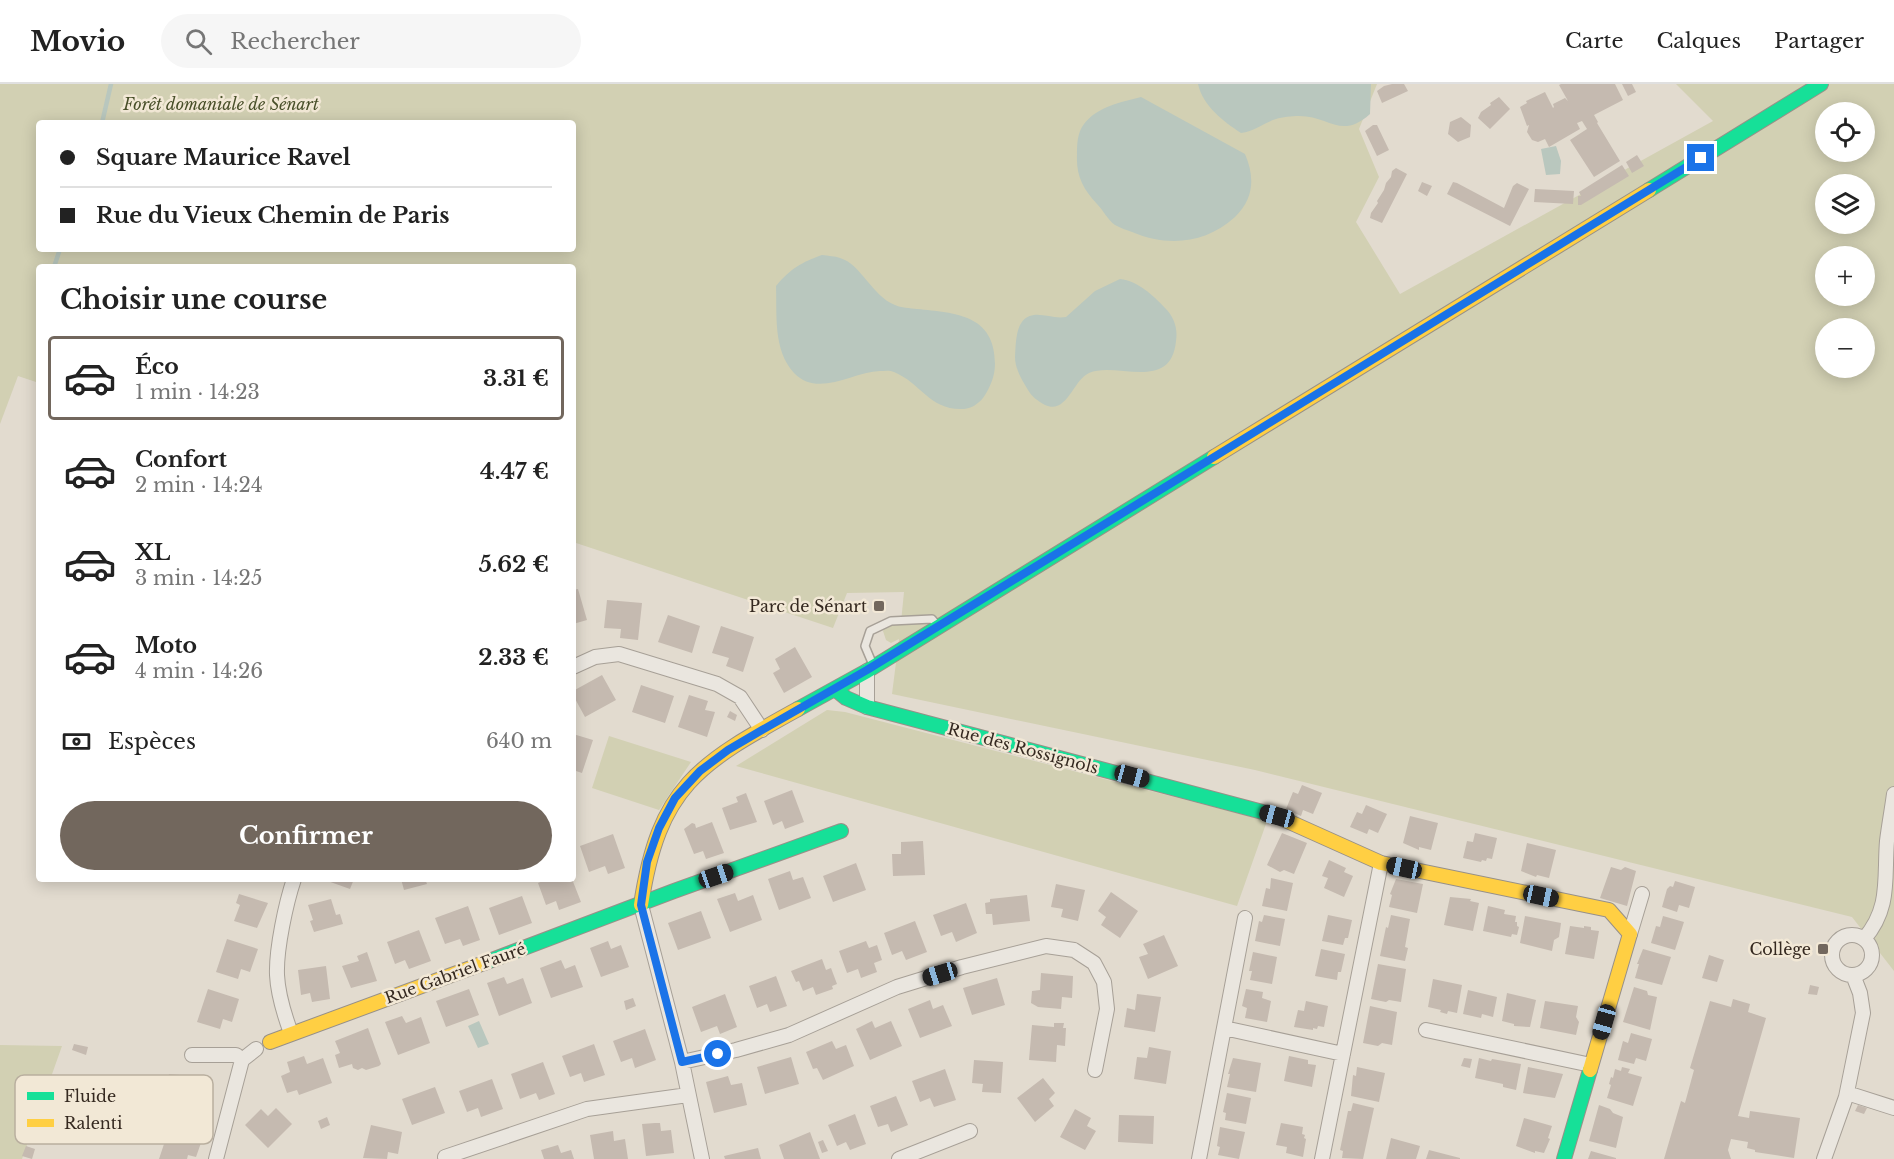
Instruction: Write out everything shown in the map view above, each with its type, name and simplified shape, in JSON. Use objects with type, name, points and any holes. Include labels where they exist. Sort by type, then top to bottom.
[{"type":"street","points":[[702,1159],[682,1062],[641,905],[647,862],[659,828],[675,798],[700,771],[728,750],[870,669],[1821,84]]},
{"type":"street","points":[[576,666],[595,657],[619,654],[717,684],[740,697],[762,730]]},
{"type":"street","points":[[867,707],[870,669]]},
{"type":"street","name":"Rue des Rossignols","points":[[835,688],[846,698],[867,707],[1277,816],[1381,863],[1609,910],[1630,934]]},
{"type":"street","points":[[1864,939],[1878,920],[1883,907],[1887,873],[1887,842],[1894,794]]},
{"type":"street","name":"Rue Gabriel Fauré","points":[[270,1042],[841,831]]},
{"type":"street","points":[[1322,1159],[1381,863]]},
{"type":"street","points":[[291,1033],[282,1007],[277,974],[283,922],[293,882]]},
{"type":"street","points":[[1564,1159],[1642,894]]},
{"type":"street","points":[[1199,1159],[1245,918]]},
{"type":"street","points":[[1848,935],[1864,939],[1871,948],[1872,956],[1870,964],[1862,973],[1853,975],[1846,975],[1836,968],[1832,955],[1836,943],[1848,935]]},
{"type":"street","points":[[682,1062],[789,1035],[897,987],[962,967],[1046,946],[1074,950],[1094,963],[1104,982],[1107,1009],[1095,1070]]},
{"type":"street","points":[[1824,1159],[1847,1093],[1863,1013],[1860,993],[1853,975]]},
{"type":"street","points":[[1224,1028],[1343,1054]]},
{"type":"street","points":[[1426,1030],[1591,1065]]},
{"type":"street","points":[[216,1159],[242,1060],[256,1048]]},
{"type":"street","points":[[192,1055],[236,1055],[242,1060]]},
{"type":"street","points":[[1847,1093],[1894,1108]]},
{"type":"street","points":[[445,1157],[587,1109],[688,1095]]},
{"type":"street","points":[[899,1159],[970,1131]]},
{"type":"lane","points":[[870,669],[865,646],[870,631],[891,621],[932,619],[939,626]]},
{"type":"green space","name":"Forêt domaniale de Sénart","points":[[0,84],[1377,84],[1359,129],[1379,177],[1356,222],[1400,294],[1713,121],[1676,84],[1894,84],[1894,971],[1852,917],[1255,770],[892,694],[899,639],[891,643],[886,640],[883,631],[888,625],[901,622],[904,592],[847,593],[833,628],[576,543],[576,264],[36,264],[36,382],[18,376],[0,424]]},
{"type":"green space","points":[[827,710],[845,712],[1267,821],[1237,906],[736,766]]},
{"type":"green space","points":[[609,736],[691,762],[659,810],[592,788]]},
{"type":"green space","points":[[0,1045],[62,1046],[52,1075],[15,1075],[15,1144],[27,1144],[22,1159],[0,1159]]},
{"type":"shaded area","points":[[1198,84],[1371,84],[1370,114],[1360,122],[1343,126],[1310,117],[1284,117],[1241,133],[1209,106]]},
{"type":"shaded area","points":[[1141,97],[1245,154],[1251,179],[1246,203],[1235,217],[1211,233],[1199,238],[1172,241],[1146,237],[1123,229],[1108,218],[1084,187],[1077,163],[1080,131],[1089,118],[1102,109]]},
{"type":"shaded area","points":[[1556,146],[1561,161],[1560,174],[1546,175],[1541,149]]},
{"type":"shaded area","points":[[822,255],[847,261],[880,295],[895,305],[958,315],[980,326],[988,335],[993,347],[995,364],[992,382],[981,400],[972,407],[964,409],[943,406],[891,371],[869,372],[824,384],[803,380],[794,373],[782,354],[779,343],[776,286],[797,267]]},
{"type":"shaded area","points":[[1120,279],[1145,289],[1171,315],[1176,332],[1172,357],[1164,366],[1153,371],[1100,370],[1089,373],[1078,382],[1059,405],[1053,407],[1040,402],[1033,397],[1016,366],[1016,338],[1023,320],[1034,315],[1066,317],[1095,291]]},
{"type":"shaded area","points":[[479,1021],[489,1044],[478,1048],[468,1026]]},
{"type":"building","points":[[1392,84],[1404,84],[1408,91],[1382,103],[1377,91]]},
{"type":"building","points":[[1615,84],[1623,100],[1594,115],[1620,161],[1594,177],[1570,140],[1587,129],[1582,121],[1577,123],[1580,129],[1549,147],[1545,139],[1538,142],[1532,140],[1527,132],[1529,125],[1527,126],[1520,107],[1527,103],[1526,101],[1545,92],[1553,108],[1553,104],[1565,98],[1568,101],[1559,85]]},
{"type":"building","points":[[1622,84],[1632,84],[1636,92],[1628,96]]},
{"type":"building","points":[[1499,97],[1510,109],[1490,129],[1478,118],[1481,112],[1491,105],[1490,103]]},
{"type":"building","points":[[1461,117],[1471,125],[1470,137],[1458,142],[1448,134],[1450,122]]},
{"type":"building","points":[[1377,125],[1389,150],[1377,156],[1365,131]]},
{"type":"building","points":[[1637,155],[1644,166],[1632,173],[1626,162]]},
{"type":"building","points":[[1622,165],[1629,176],[1578,205],[1578,196],[1581,196],[1579,192]]},
{"type":"building","points":[[1396,168],[1407,174],[1382,223],[1370,218],[1371,213],[1392,171]]},
{"type":"building","points":[[1422,182],[1432,186],[1427,196],[1418,191]]},
{"type":"building","points":[[1453,182],[1504,208],[1513,186],[1517,183],[1529,189],[1510,226],[1447,194]]},
{"type":"building","points":[[1535,189],[1574,191],[1573,204],[1534,202]]},
{"type":"building","points":[[576,589],[578,589],[587,620],[576,623]]},
{"type":"building","points":[[607,600],[642,603],[638,640],[620,638],[621,629],[604,628]]},
{"type":"building","points":[[668,615],[700,626],[692,653],[658,642]]},
{"type":"building","points":[[721,626],[754,637],[743,672],[726,666],[729,658],[712,653]]},
{"type":"building","points":[[795,647],[812,677],[784,693],[773,673],[780,669],[775,659]]},
{"type":"building","points":[[602,675],[616,700],[585,717],[576,700],[576,689]]},
{"type":"building","points":[[641,685],[674,696],[665,723],[632,712]]},
{"type":"building","points":[[689,695],[708,701],[705,710],[715,712],[707,737],[678,727]]},
{"type":"building","points":[[730,711],[737,715],[735,721],[727,717]]},
{"type":"building","points":[[576,735],[593,740],[582,773],[576,771]]},
{"type":"building","points":[[1302,785],[1322,793],[1313,814],[1303,810],[1301,816],[1286,809],[1293,792],[1298,794]]},
{"type":"building","points":[[792,790],[804,822],[785,829],[782,821],[773,825],[764,801]]},
{"type":"building","points":[[746,793],[757,822],[730,830],[722,808],[738,802],[736,797]]},
{"type":"building","points":[[1366,805],[1387,814],[1378,833],[1369,829],[1367,834],[1350,827],[1357,812],[1362,814]]},
{"type":"building","points":[[1410,816],[1438,823],[1431,850],[1419,847],[1419,850],[1403,843]]},
{"type":"building","points":[[712,822],[724,853],[706,859],[703,851],[694,854],[684,829],[692,823],[696,828]]},
{"type":"building","points":[[1282,833],[1307,843],[1294,874],[1284,870],[1280,872],[1267,865]]},
{"type":"building","points":[[1475,833],[1497,838],[1492,859],[1487,858],[1486,861],[1481,862],[1463,858],[1467,841],[1473,842]]},
{"type":"building","points":[[613,834],[625,868],[608,874],[605,866],[589,872],[580,846]]},
{"type":"building","points":[[923,841],[925,875],[893,876],[892,854],[901,854],[901,842]]},
{"type":"building","points":[[1527,843],[1556,850],[1549,878],[1537,875],[1536,877],[1521,871]]},
{"type":"building","points":[[1329,860],[1346,868],[1344,872],[1353,876],[1344,897],[1324,888],[1328,878],[1322,876]]},
{"type":"building","points":[[856,863],[866,890],[833,902],[823,876]]},
{"type":"building","points":[[1611,867],[1621,870],[1625,867],[1636,871],[1627,906],[1600,898]]},
{"type":"building","points":[[790,871],[793,880],[803,877],[811,898],[779,910],[768,879]]},
{"type":"building","points":[[1271,878],[1293,883],[1287,911],[1262,906],[1266,888],[1270,889]]},
{"type":"building","points":[[1396,879],[1423,884],[1417,913],[1389,907],[1392,895],[1390,894]]},
{"type":"building","points":[[1675,881],[1695,887],[1689,908],[1679,905],[1677,912],[1662,907],[1667,889],[1670,886],[1673,887]]},
{"type":"building","points":[[330,882],[353,882],[350,889]]},
{"type":"building","points":[[402,882],[426,882],[427,884],[404,890]]},
{"type":"building","points":[[573,882],[581,902],[559,910],[556,901],[546,905],[538,883]]},
{"type":"building","points":[[1056,884],[1085,890],[1078,921],[1061,917],[1063,909],[1051,907]]},
{"type":"building","points":[[1111,892],[1138,911],[1120,938],[1101,925],[1106,917],[1098,911]]},
{"type":"building","points":[[735,893],[738,901],[753,895],[762,920],[730,932],[717,899]]},
{"type":"building","points":[[239,894],[268,903],[257,928],[234,921],[240,905],[236,903]]},
{"type":"building","points":[[1027,895],[1030,921],[993,925],[992,914],[986,914],[985,903],[990,902],[990,899]]},
{"type":"building","points":[[522,896],[532,923],[499,935],[489,908]]},
{"type":"building","points":[[1450,897],[1471,899],[1470,901],[1479,903],[1473,931],[1444,925]]},
{"type":"building","points":[[331,899],[336,915],[340,914],[343,924],[314,932],[308,905]]},
{"type":"building","points":[[966,903],[977,933],[956,942],[952,932],[941,936],[933,915]]},
{"type":"building","points":[[468,906],[480,940],[463,946],[460,939],[445,944],[435,918]]},
{"type":"building","points":[[1488,906],[1505,910],[1504,914],[1516,916],[1515,922],[1519,927],[1517,935],[1512,934],[1511,937],[1483,931]]},
{"type":"building","points":[[701,911],[711,938],[678,950],[668,923]]},
{"type":"building","points":[[1264,915],[1285,919],[1280,946],[1255,941],[1259,921],[1262,922]]},
{"type":"building","points":[[1328,915],[1352,920],[1348,938],[1345,938],[1343,945],[1322,941]]},
{"type":"building","points":[[1391,915],[1410,919],[1405,961],[1380,956]]},
{"type":"building","points":[[1525,916],[1561,923],[1559,937],[1554,940],[1552,951],[1520,943]]},
{"type":"building","points":[[1663,916],[1684,922],[1675,950],[1651,943],[1656,926],[1660,927]]},
{"type":"building","points":[[915,921],[927,952],[906,960],[902,951],[892,955],[884,933]]},
{"type":"building","points":[[1570,926],[1591,927],[1591,930],[1599,931],[1594,959],[1565,954]]},
{"type":"building","points":[[419,930],[431,961],[409,969],[405,960],[395,964],[387,942]]},
{"type":"building","points":[[1164,935],[1178,966],[1148,979],[1139,957],[1148,954],[1143,944]]},
{"type":"building","points":[[227,939],[258,949],[250,972],[241,969],[238,979],[216,972]]},
{"type":"building","points":[[608,941],[611,949],[621,945],[629,967],[601,977],[590,948]]},
{"type":"building","points":[[866,941],[869,948],[877,945],[882,960],[874,963],[877,972],[861,978],[858,969],[847,973],[839,951]]},
{"type":"building","points":[[1321,949],[1345,954],[1337,980],[1315,976]]},
{"type":"building","points":[[1643,949],[1671,957],[1662,985],[1635,978]]},
{"type":"building","points":[[367,952],[377,981],[351,988],[342,966],[359,961],[357,956]]},
{"type":"building","points":[[1253,952],[1277,957],[1272,984],[1250,980],[1252,971],[1249,971]]},
{"type":"building","points":[[1709,955],[1724,960],[1717,982],[1702,978]]},
{"type":"building","points":[[822,959],[826,970],[831,968],[837,984],[832,986],[833,989],[816,995],[813,987],[803,991],[791,971]]},
{"type":"building","points":[[561,960],[565,969],[575,965],[583,987],[551,998],[540,968]]},
{"type":"building","points":[[1378,964],[1406,969],[1401,1002],[1371,999]]},
{"type":"building","points":[[326,966],[330,999],[312,1002],[310,993],[301,995],[298,970]]},
{"type":"building","points":[[1041,973],[1073,976],[1072,998],[1062,997],[1061,1009],[1038,1007],[1031,1003],[1032,991],[1040,990]]},
{"type":"building","points":[[776,976],[787,1006],[770,1012],[767,1004],[757,1008],[749,986]]},
{"type":"building","points":[[504,977],[507,984],[523,978],[532,1003],[499,1016],[487,983]]},
{"type":"building","points":[[997,978],[1005,1005],[972,1015],[963,988]]},
{"type":"building","points":[[1433,979],[1462,985],[1457,1013],[1448,1011],[1447,1014],[1428,1007]]},
{"type":"building","points":[[1810,985],[1819,987],[1817,995],[1808,994]]},
{"type":"building","points":[[1634,987],[1657,997],[1650,1030],[1623,1022]]},
{"type":"building","points":[[208,989],[239,999],[232,1022],[223,1019],[220,1029],[197,1022]]},
{"type":"building","points":[[469,989],[479,1015],[446,1027],[436,1001]]},
{"type":"building","points":[[1246,989],[1263,992],[1262,998],[1271,1001],[1267,1022],[1245,1018],[1247,1008],[1242,1006]]},
{"type":"building","points":[[1468,990],[1497,997],[1493,1017],[1482,1014],[1481,1018],[1463,1014]]},
{"type":"building","points":[[1507,993],[1536,1000],[1530,1027],[1514,1026],[1514,1024],[1502,1021]]},
{"type":"building","points":[[725,994],[737,1027],[720,1034],[717,1026],[701,1032],[692,1007]]},
{"type":"building","points":[[1137,994],[1161,997],[1155,1032],[1124,1027],[1127,1008],[1135,1010]]},
{"type":"building","points":[[633,998],[636,1006],[626,1010],[624,1001]]},
{"type":"building","points":[[1733,999],[1750,1004],[1748,1012],[1766,1018],[1738,1116],[1749,1118],[1750,1111],[1800,1118],[1794,1158],[1755,1152],[1747,1148],[1748,1142],[1731,1139],[1728,1150],[1731,1159],[1664,1159],[1681,1101],[1685,1103],[1694,1070],[1690,1068],[1710,1001],[1731,1007]]},
{"type":"building","points":[[930,1000],[933,1009],[943,1005],[952,1026],[920,1038],[908,1009]]},
{"type":"building","points":[[1306,1001],[1328,1006],[1324,1027],[1318,1026],[1313,1030],[1294,1027],[1298,1010],[1304,1011]]},
{"type":"building","points":[[1545,1001],[1578,1006],[1576,1017],[1579,1022],[1576,1035],[1540,1028]]},
{"type":"building","points":[[1370,1006],[1397,1012],[1392,1045],[1382,1043],[1378,1046],[1363,1043]]},
{"type":"building","points":[[402,1016],[406,1023],[421,1017],[430,1043],[398,1055],[385,1022]]},
{"type":"building","points":[[872,1021],[875,1028],[891,1021],[902,1046],[870,1060],[856,1029]]},
{"type":"building","points":[[1054,1023],[1064,1023],[1063,1028],[1066,1028],[1065,1046],[1057,1045],[1056,1062],[1029,1060],[1032,1025],[1054,1027]]},
{"type":"building","points":[[368,1028],[381,1064],[366,1070],[353,1068],[352,1064],[339,1068],[335,1055],[340,1053],[335,1041]]},
{"type":"building","points":[[645,1029],[656,1060],[635,1068],[632,1058],[621,1062],[613,1041]]},
{"type":"building","points":[[1631,1033],[1652,1039],[1646,1061],[1636,1058],[1634,1064],[1618,1060],[1623,1041],[1628,1043]]},
{"type":"building","points":[[832,1041],[836,1049],[846,1045],[854,1066],[823,1080],[817,1068],[813,1069],[806,1052]]},
{"type":"building","points":[[74,1044],[88,1047],[86,1055],[72,1050]]},
{"type":"building","points":[[594,1044],[605,1075],[584,1082],[581,1073],[570,1077],[562,1056]]},
{"type":"building","points":[[1149,1047],[1171,1051],[1166,1084],[1134,1079],[1137,1057],[1147,1058]]},
{"type":"building","points":[[304,1056],[307,1064],[323,1058],[332,1083],[299,1095],[297,1090],[287,1093],[281,1076],[290,1072],[287,1062]]},
{"type":"building","points":[[1289,1056],[1308,1060],[1308,1064],[1316,1065],[1312,1087],[1284,1081]]},
{"type":"building","points":[[791,1057],[799,1084],[765,1094],[757,1067]]},
{"type":"building","points":[[1233,1058],[1261,1063],[1256,1092],[1227,1087]]},
{"type":"building","points":[[1464,1058],[1472,1059],[1470,1068],[1461,1066]]},
{"type":"building","points":[[1479,1058],[1521,1064],[1516,1090],[1503,1087],[1503,1084],[1475,1078]]},
{"type":"building","points":[[974,1060],[1003,1062],[1001,1093],[982,1092],[983,1084],[972,1083]]},
{"type":"building","points":[[543,1062],[555,1094],[539,1100],[536,1093],[520,1099],[511,1074]]},
{"type":"building","points":[[1357,1067],[1385,1073],[1379,1102],[1351,1096],[1353,1075],[1356,1076]]},
{"type":"building","points":[[1528,1067],[1563,1074],[1555,1098],[1523,1093]]},
{"type":"building","points":[[1622,1067],[1630,1069],[1628,1073],[1642,1077],[1633,1106],[1607,1098],[1611,1077],[1613,1078],[1615,1069],[1621,1071]]},
{"type":"building","points":[[945,1069],[956,1100],[934,1107],[930,1098],[920,1102],[912,1081]]},
{"type":"building","points":[[728,1076],[731,1085],[742,1083],[747,1105],[714,1113],[706,1082]]},
{"type":"building","points":[[1043,1078],[1055,1093],[1049,1099],[1054,1106],[1035,1122],[1017,1098]]},
{"type":"building","points":[[492,1079],[503,1109],[481,1117],[478,1108],[467,1112],[459,1091]]},
{"type":"building","points":[[435,1087],[445,1113],[412,1125],[402,1099]]},
{"type":"building","points":[[1227,1093],[1251,1098],[1246,1124],[1225,1120],[1226,1113],[1223,1112]]},
{"type":"building","points":[[896,1096],[908,1125],[891,1132],[888,1124],[878,1127],[870,1106]]},
{"type":"building","points":[[1353,1103],[1374,1108],[1363,1159],[1342,1158],[1343,1151],[1340,1150],[1348,1111],[1351,1111]]},
{"type":"building","points":[[1599,1105],[1623,1117],[1616,1148],[1589,1141]]},
{"type":"building","points":[[1858,1105],[1867,1108],[1864,1114],[1855,1111]]},
{"type":"building","points":[[276,1108],[292,1124],[268,1148],[245,1125],[261,1109],[268,1116]]},
{"type":"building","points":[[1075,1109],[1091,1118],[1087,1126],[1096,1131],[1085,1150],[1060,1137]]},
{"type":"building","points":[[855,1114],[866,1144],[850,1150],[846,1142],[837,1146],[828,1125]]},
{"type":"building","points":[[1119,1115],[1154,1116],[1153,1144],[1118,1142]]},
{"type":"building","points":[[327,1117],[330,1125],[321,1129],[318,1121]]},
{"type":"building","points":[[1524,1118],[1552,1126],[1544,1153],[1535,1151],[1535,1153],[1516,1146]]},
{"type":"building","points":[[660,1123],[661,1131],[671,1130],[674,1153],[646,1156],[642,1124]]},
{"type":"building","points":[[1281,1123],[1303,1127],[1302,1134],[1306,1139],[1303,1157],[1286,1153],[1287,1147],[1276,1145]]},
{"type":"building","points":[[371,1125],[402,1132],[398,1154],[388,1152],[387,1159],[363,1158]]},
{"type":"building","points":[[1220,1127],[1245,1132],[1239,1159],[1218,1155]]},
{"type":"building","points":[[613,1131],[614,1141],[625,1139],[628,1159],[594,1159],[590,1135]]},
{"type":"building","points":[[810,1132],[820,1159],[784,1159],[779,1145]]},
{"type":"building","points":[[1391,1138],[1420,1146],[1416,1159],[1386,1159]]},
{"type":"building","points":[[823,1140],[828,1151],[822,1153],[818,1142]]},
{"type":"building","points":[[164,1144],[201,1144],[196,1157],[188,1155],[187,1159],[159,1159]]},
{"type":"building","points":[[558,1145],[561,1153],[571,1150],[574,1159],[544,1159],[541,1150]]},
{"type":"building","points":[[26,1146],[35,1149],[32,1159],[22,1156]]},
{"type":"building","points":[[758,1148],[761,1159],[725,1159],[724,1156]]},
{"type":"building","points":[[1429,1150],[1460,1158],[1460,1159],[1426,1159]]},
{"type":"building","points":[[1591,1151],[1616,1158],[1616,1159],[1588,1159]]},
{"type":"waterway","points":[[103,120],[111,84]]},
{"type":"waterway","points":[[55,264],[59,252]]},
{"type":"traffic: fast","points":[[1649,190],[1821,84]]},
{"type":"traffic: fast","points":[[798,709],[867,671],[1214,457]]},
{"type":"traffic: fast","points":[[835,689],[846,698],[867,707],[1274,815]]},
{"type":"traffic: fast","points":[[484,963],[841,831]]},
{"type":"traffic: fast","points":[[1564,1159],[1590,1070]]},
{"type":"traffic: slow","points":[[1214,457],[1649,190]]},
{"type":"traffic: slow","points":[[641,905],[649,865],[659,832],[672,805],[689,783],[709,764],[734,746],[798,709]]},
{"type":"traffic: slow","points":[[1274,815],[1381,863],[1609,910],[1630,934],[1590,1070]]},
{"type":"traffic: slow","points":[[270,1042],[484,963]]},
{"type":"place","name":"Parc de Sénart","points":[[879,606]]},
{"type":"place","name":"Collège","points":[[1823,949]]},
{"type":"route","points":[[718,1054],[682,1062],[641,905],[647,862],[659,828],[675,798],[700,771],[728,750],[867,670],[1701,158]]}]
